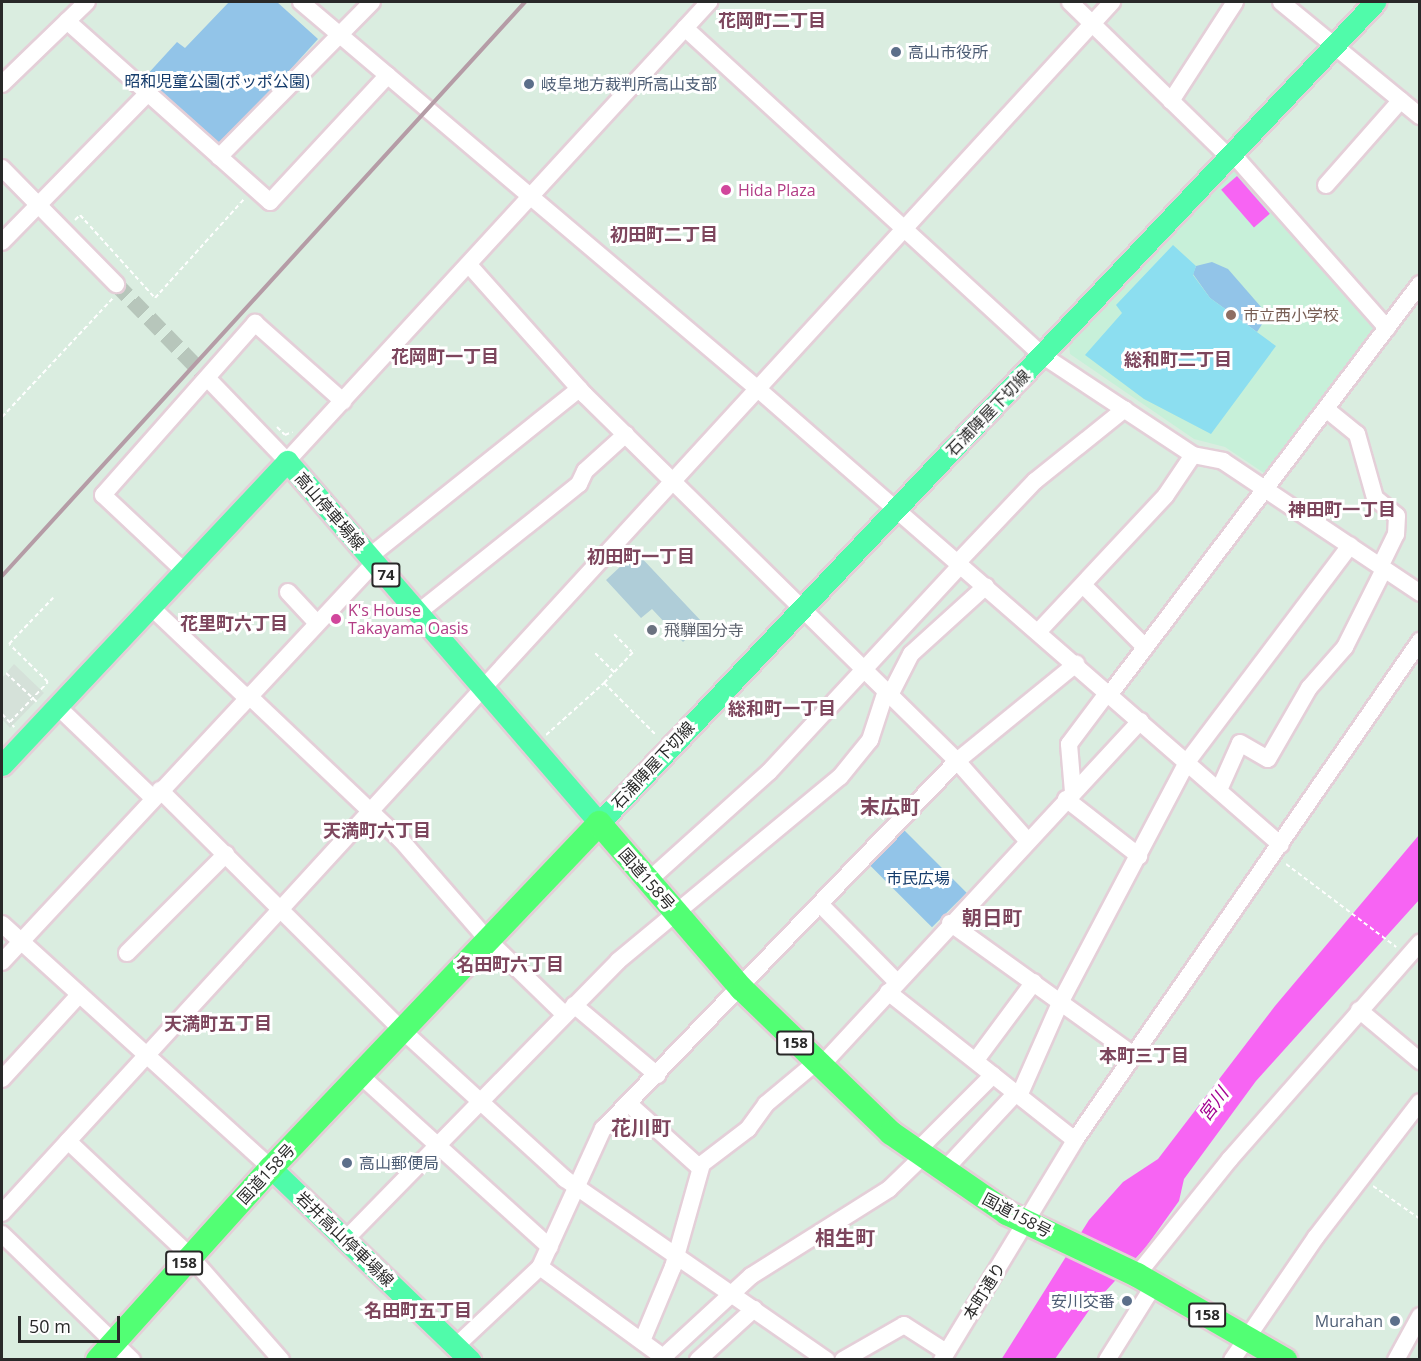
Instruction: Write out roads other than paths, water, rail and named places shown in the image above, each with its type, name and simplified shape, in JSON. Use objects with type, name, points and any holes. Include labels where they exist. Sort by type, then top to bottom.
[{"type":"highway","name":"国道158号","points":[[106,1351],[271,1168],[599,823],[742,989],[817,1066],[922,1151],[1027,1222],[1140,1277],[1285,1359]]},
{"type":"main road","name":"石浦陣屋下切線","points":[[599,823],[1375,2]]},
{"type":"main road","name":"高山停車場線","points":[[2,765],[47,704],[150,606],[287,461],[599,823]]},
{"type":"main road","name":"岩井高山停車場線","points":[[271,1168],[461,1354]]},
{"type":"street","points":[[2,84],[87,2]]},
{"type":"street","points":[[301,2],[759,390],[1076,664],[1219,790],[1277,850]]},
{"type":"street","points":[[219,157],[336,33],[372,2]]},
{"type":"street","points":[[211,382],[287,461],[709,2]]},
{"type":"street","points":[[1071,2],[1171,101],[1231,155],[1387,328]]},
{"type":"street","points":[[2,1213],[145,1055],[676,483],[1112,2]]},
{"type":"street","points":[[1171,101],[1236,2]]},
{"type":"street","points":[[1281,2],[1419,116]]},
{"type":"street","points":[[67,21],[146,95],[270,202],[388,75]]},
{"type":"street","points":[[685,28],[1042,355],[1193,455],[1223,461],[1350,546],[1384,564],[1419,593]]},
{"type":"street","points":[[2,242],[146,95]]},
{"type":"street","points":[[1326,185],[1401,100]]},
{"type":"street","points":[[2,168],[120,287]]},
{"type":"street","points":[[469,265],[579,389],[957,761],[1027,840]]},
{"type":"street","points":[[1139,856],[1069,795],[1069,744],[1266,489],[1419,284]]},
{"type":"street","points":[[184,571],[103,495],[255,323],[343,401]]},
{"type":"street","points":[[2,962],[372,559],[579,389]]},
{"type":"street","points":[[649,880],[769,772],[1035,481],[1125,409]]},
{"type":"street","points":[[1219,790],[1240,743],[1268,759],[1309,688],[1345,647],[1396,534],[1397,516],[1375,498],[1357,434],[1326,410]]},
{"type":"street","points":[[426,607],[579,484],[585,471],[626,434]]},
{"type":"street","points":[[1038,632],[1166,495],[1193,455]]},
{"type":"street","points":[[950,1164],[1017,1094],[1060,1003],[1187,762],[1350,546]]},
{"type":"street","points":[[1083,585],[1145,647]]},
{"type":"street","points":[[346,1239],[435,1144],[569,1010],[677,912],[840,777],[870,740],[888,693],[911,654],[986,586]]},
{"type":"street","points":[[288,592],[316,622]]},
{"type":"street","points":[[150,606],[371,811],[488,940],[569,1010],[657,1075]]},
{"type":"street","name":"本町通り","points":[[944,1356],[1075,1140],[1277,850],[1419,640]]},
{"type":"street","points":[[461,1354],[540,1267],[603,1129],[742,989],[957,761],[1076,664]]},
{"type":"street","points":[[47,704],[226,854],[402,1030],[477,1101],[577,1188],[826,1359]]},
{"type":"street","points":[[642,1341],[675,1255],[700,1168],[817,1066],[1140,721]]},
{"type":"street","points":[[127,953],[226,854]]},
{"type":"street","points":[[821,905],[893,987],[993,1075],[1075,1140]]},
{"type":"street","points":[[950,923],[1134,1055]]},
{"type":"street","points":[[2,924],[271,1168]]},
{"type":"street","points":[[1107,1359],[1140,1277],[1359,1010],[1419,943]]},
{"type":"street","points":[[976,1060],[1034,982]]},
{"type":"street","points":[[2,1078],[79,994]]},
{"type":"street","points":[[1359,1010],[1419,1061]]},
{"type":"street","points":[[360,1075],[550,1247]]},
{"type":"street","points":[[540,1267],[664,1358],[731,1293],[781,1254],[889,1189],[993,1075]]},
{"type":"street","points":[[1232,1359],[1245,1337],[1419,1102]]},
{"type":"street","points":[[629,1104],[700,1168]]},
{"type":"street","points":[[68,1141],[190,1256],[281,1359]]},
{"type":"street","points":[[2,1234],[106,1351],[132,1359]]},
{"type":"street","points":[[698,1359],[754,1309]]},
{"type":"street","points":[[1396,1359],[1419,1316]]},
{"type":"street","points":[[843,1359],[904,1325],[944,1356]]},
{"type":"water","points":[[1237,176],[1270,214],[1254,228],[1221,190]]},
{"type":"water","name":"宮川","points":[[1419,835],[1419,900],[1256,1081],[1184,1179],[1179,1201],[1146,1247],[1092,1306],[1055,1359],[1001,1360],[1089,1220],[1123,1182],[1158,1159],[1275,1006]]},
{"type":"tunnel","points":[[116,284],[211,382]]},
{"type":"railway","points":[[2,576],[525,2]]},
{"type":"place","name":"高山市役所","points":[[896,52]]},
{"type":"place","name":"岐阜地方裁判所高山支部","points":[[529,84]]},
{"type":"place","name":"Hida Plaza","points":[[726,190]]},
{"type":"place","name":"市立西小学校","points":[[1231,315]]},
{"type":"place","name":"K's House Takayama Oasis","points":[[336,619]]},
{"type":"place","name":"飛騨国分寺","points":[[652,630]]},
{"type":"place","name":"高山郵便局","points":[[347,1163]]},
{"type":"place","name":"安川交番","points":[[1127,1301]]},
{"type":"place","name":"Murahan","points":[[1395,1321]]},
{"type":"district","name":"花岡町二丁目","points":[[772,20]]},
{"type":"district","name":"初田町二丁目","points":[[664,234]]},
{"type":"district","name":"花岡町一丁目","points":[[445,356]]},
{"type":"district","name":"総和町二丁目","points":[[1178,359]]},
{"type":"district","name":"神田町一丁目","points":[[1342,509]]},
{"type":"district","name":"初田町一丁目","points":[[641,556]]},
{"type":"district","name":"花里町六丁目","points":[[234,623]]},
{"type":"district","name":"総和町一丁目","points":[[782,708]]},
{"type":"district","name":"末広町","points":[[890,806]]},
{"type":"district","name":"天満町六丁目","points":[[377,830]]},
{"type":"district","name":"朝日町","points":[[992,917]]},
{"type":"district","name":"名田町六丁目","points":[[510,964]]},
{"type":"district","name":"天満町五丁目","points":[[218,1023]]},
{"type":"district","name":"本町三丁目","points":[[1144,1055]]},
{"type":"district","name":"花川町","points":[[641,1127]]},
{"type":"district","name":"相生町","points":[[845,1237]]},
{"type":"district","name":"名田町五丁目","points":[[418,1310]]},
{"type":"park label","name":"昭和児童公園(ポッポ公園)","points":[[217,81]]},
{"type":"park label","name":"市民広場","points":[[918,878]]}]
